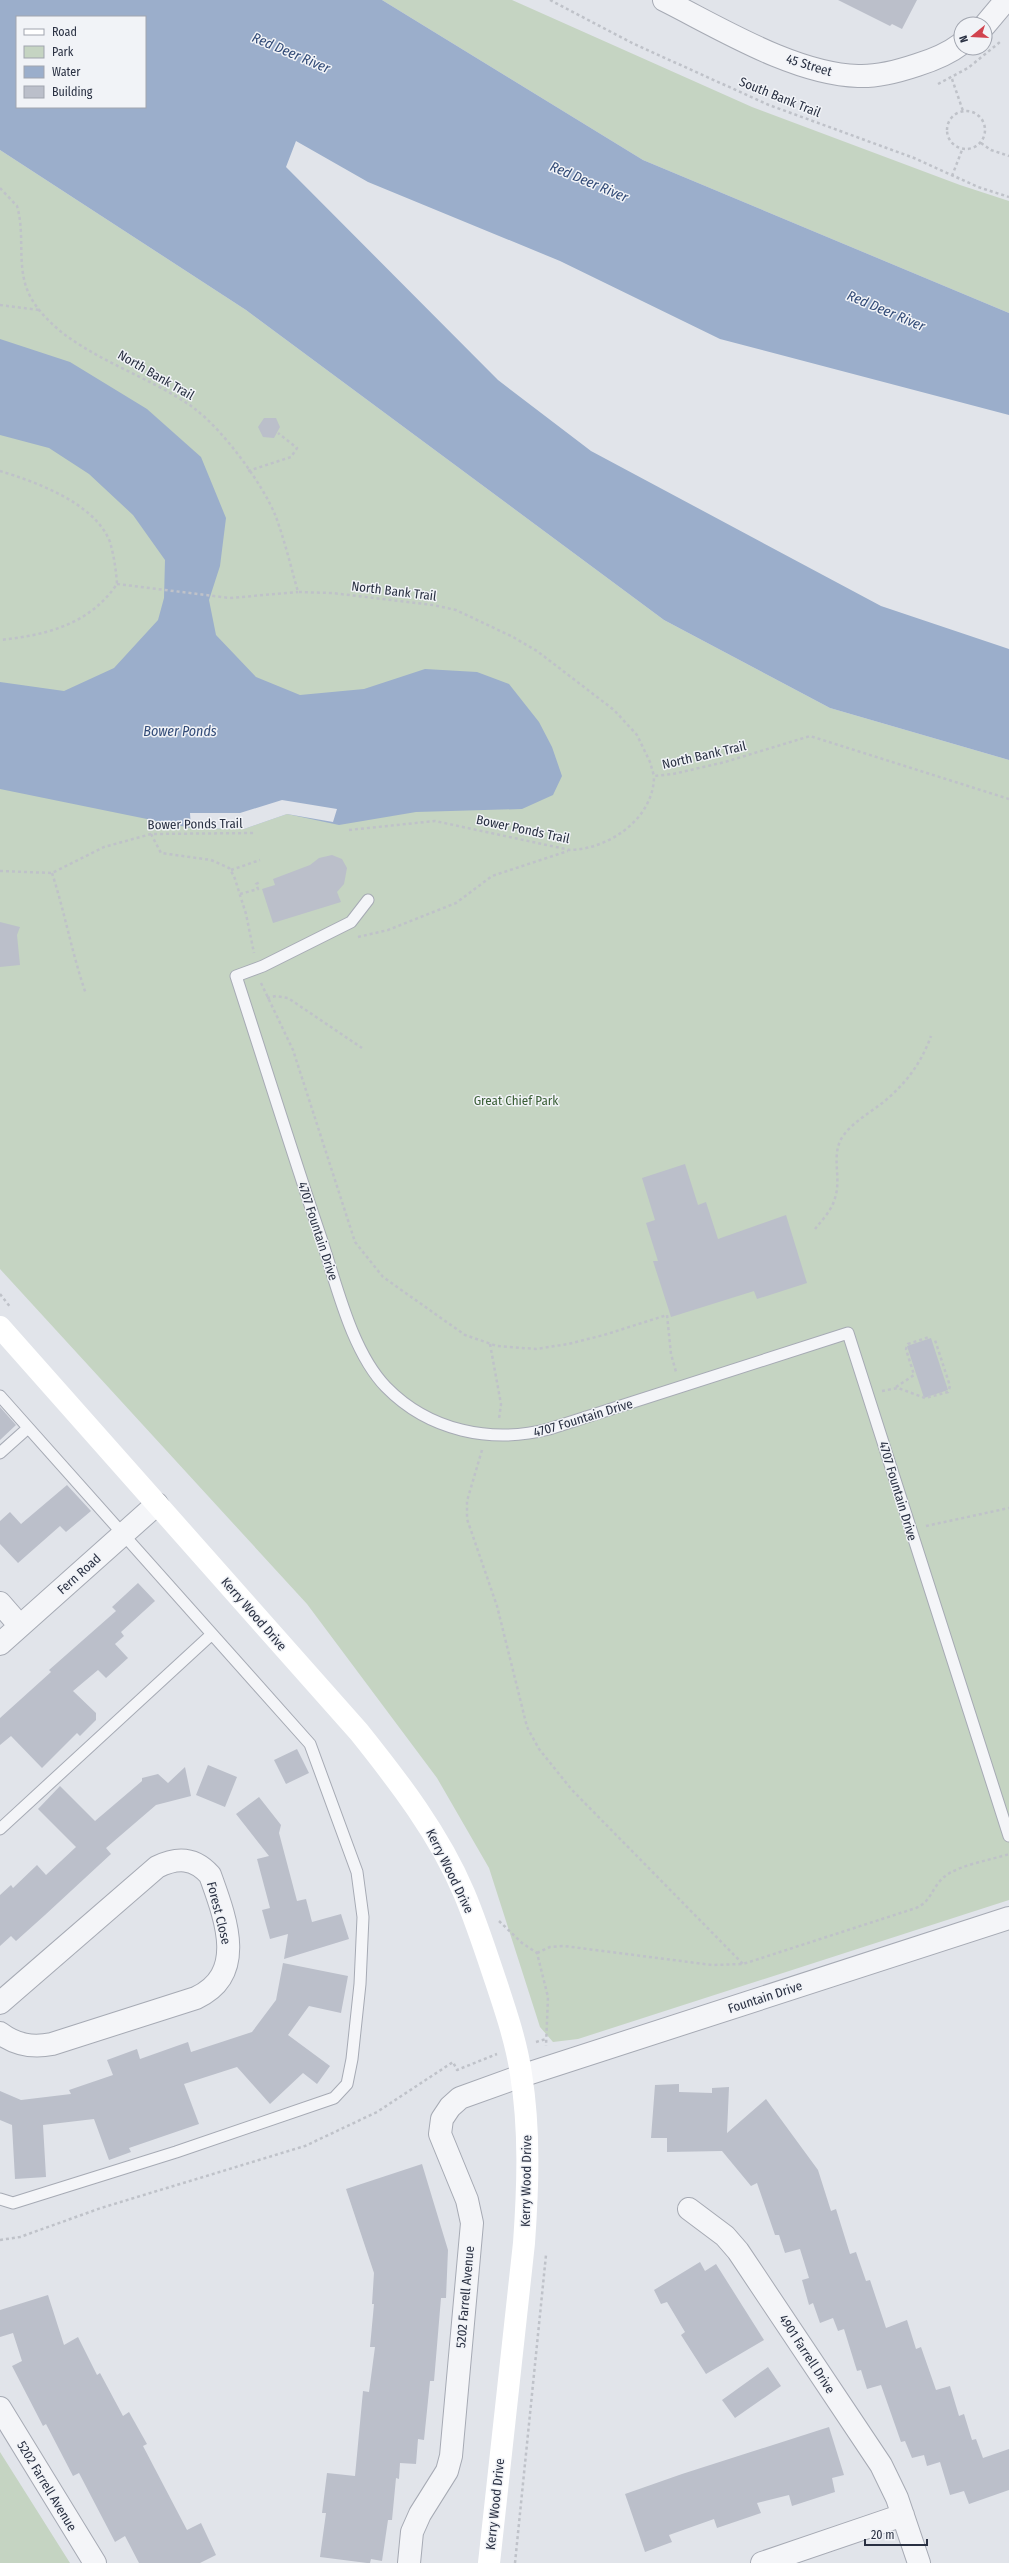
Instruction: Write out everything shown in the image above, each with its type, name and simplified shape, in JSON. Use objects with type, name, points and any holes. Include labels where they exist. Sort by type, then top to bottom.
[{"type":"street","name":"45 Street","points":[[664,0],[777,56],[834,74],[859,76],[884,74],[936,58],[953,48]]},
{"type":"street","points":[[993,16],[1006,0]]},
{"type":"street","name":"Kerry Wood Drive","points":[[0,1327],[359,1732],[407,1794],[441,1848],[464,1893],[500,1995],[516,2048],[522,2076],[526,2124],[525,2236],[488,2563]]},
{"type":"street","name":"Fern Road","points":[[0,1644],[157,1504]]},
{"type":"street","points":[[0,1603],[20,1626]]},
{"type":"street","name":"Forest Close","points":[[0,2003],[157,1867],[177,1860],[187,1860],[203,1867],[210,1875],[228,1947],[226,1970],[214,1987],[196,1998],[52,2044],[34,2047],[25,2045],[0,2033]]},
{"type":"street","name":"Fountain Drive","points":[[522,2076],[1009,1918]]},
{"type":"street","name":"5202 Farrell Avenue","points":[[409,2563],[412,2532],[420,2514],[447,2471],[451,2456],[472,2223],[467,2200],[440,2134],[442,2119],[450,2107],[460,2098],[522,2076]]},
{"type":"street","name":"4901 Farrell Drive","points":[[689,2209],[725,2236],[738,2250],[881,2466],[903,2515],[919,2563]]},
{"type":"street","name":"5202 Farrell Avenue","points":[[0,2408],[95,2563]]},
{"type":"street","points":[[762,2563],[903,2515]]},
{"type":"lane","name":"4707 Fountain Drive","points":[[368,900],[351,922],[258,968],[236,976],[342,1301],[360,1346],[372,1368],[386,1386],[401,1400],[444,1425],[488,1435],[532,1434],[848,1333],[1009,1836]]},
{"type":"lane","points":[[0,1396],[310,1744],[357,1872],[363,1917],[360,1984],[347,2084],[334,2098],[176,2152],[13,2203],[0,2199]]},
{"type":"lane","points":[[0,1454],[28,1428]]},
{"type":"lane","points":[[0,1829],[212,1634]]},
{"type":"path","name":"South Bank Trail","points":[[550,0],[634,44],[769,105],[914,158],[952,176],[1009,197]]},
{"type":"path","points":[[952,79],[963,111]]},
{"type":"path","points":[[963,111],[972,112],[982,119],[985,131],[981,143],[970,150],[962,150],[952,144],[946,132],[950,120],[963,111]]},
{"type":"path","points":[[981,143],[991,150],[1009,156]]},
{"type":"path","points":[[952,176],[962,150]]},
{"type":"path","name":"North Bank Trail","points":[[0,188],[18,206],[22,273],[31,297],[39,310],[57,327],[79,343],[195,409],[236,452],[266,497],[276,516],[298,592],[332,593],[433,605],[456,610],[513,637],[543,655],[619,715],[637,735],[650,762],[654,776],[725,762],[810,736],[1009,799]]},
{"type":"path","points":[[0,305],[39,310]]},
{"type":"path","points":[[248,471],[290,457],[293,454],[297,448],[278,433]]},
{"type":"path","points":[[0,471],[47,488],[68,500],[93,518],[109,542],[117,584],[104,601],[77,622],[32,636],[0,640]]},
{"type":"path","points":[[117,584],[219,597],[243,598],[298,592]]},
{"type":"path","name":"Bower Ponds Trail","points":[[349,830],[435,821],[570,850],[595,847],[608,841],[634,822],[650,801],[654,776]]},
{"type":"path","name":"Bower Ponds Trail","points":[[0,870],[52,873],[104,847],[151,834],[255,833]]},
{"type":"path","points":[[151,834],[158,850],[165,855],[212,860],[231,870],[240,894],[267,998],[293,1050],[355,1242],[383,1277],[465,1336],[497,1346],[524,1349],[549,1348],[586,1341],[667,1314],[672,1354],[681,1387]]},
{"type":"path","points":[[353,938],[388,930],[456,903],[492,876],[570,850]]},
{"type":"path","points":[[231,870],[260,860]]},
{"type":"path","points":[[52,873],[65,913],[75,964],[86,994]]},
{"type":"path","points":[[240,894],[258,888],[256,884],[260,882]]},
{"type":"path","points":[[267,998],[276,996],[288,998],[362,1048]]},
{"type":"path","points":[[815,1229],[836,1197],[838,1182],[837,1149],[844,1136],[855,1123],[900,1086],[918,1066],[931,1036]]},
{"type":"path","points":[[868,1394],[896,1387],[914,1374],[906,1349],[908,1344],[929,1337]]},
{"type":"path","points":[[896,1387],[925,1398],[949,1391],[950,1386],[935,1340]]},
{"type":"path","points":[[490,1344],[502,1412],[488,1435],[482,1449],[467,1501],[467,1518],[497,1606],[527,1727],[539,1749],[572,1790],[743,1964]]},
{"type":"path","points":[[911,1532],[925,1526],[1009,1508]]},
{"type":"path","points":[[546,2039],[548,1997],[537,1953],[550,1947],[575,1948],[712,1965],[743,1964],[916,1908],[929,1900],[940,1881],[948,1874],[1009,1854]]},
{"type":"path","points":[[0,2240],[20,2237],[102,2208],[305,2146],[376,2112],[453,2062],[458,2070],[493,2055]]},
{"type":"green space","points":[[382,0],[512,0],[752,107],[960,185],[1009,201],[1009,313],[643,160]]},
{"type":"green space","name":"Great Chief Park","points":[[0,150],[246,310],[664,620],[830,708],[1009,760],[1009,1900],[578,2039],[553,2042],[540,2027],[489,1868],[437,1778],[307,1604],[0,1269]]},
{"type":"green space","points":[[0,2452],[70,2563],[0,2563]]},
{"type":"water","name":"Red Deer River","points":[[0,0],[382,0],[643,160],[1009,313],[1009,415],[720,339],[560,261],[368,182],[296,141],[286,167],[498,380],[591,451],[881,606],[1009,649],[1009,760],[830,708],[664,620],[246,310],[0,150]]},
{"type":"water","name":"Bower Ponds","points":[[0,339],[70,362],[147,409],[201,457],[226,518],[220,566],[209,600],[216,635],[256,677],[300,695],[364,689],[425,669],[477,672],[509,684],[539,722],[552,747],[562,776],[553,795],[522,809],[416,812],[339,825],[287,814],[244,829],[191,828],[0,789],[0,682],[64,691],[114,668],[158,620],[164,598],[165,560],[133,515],[89,474],[49,448],[0,435]]},
{"type":"pier","points":[[282,800],[337,809],[333,822],[287,814],[244,829],[191,828],[190,813],[240,813]]},
{"type":"building","points":[[838,0],[917,0],[902,29],[892,24],[890,26]]},
{"type":"building","points":[[264,418],[276,418],[280,427],[274,438],[263,437],[258,427]]},
{"type":"building","points":[[332,855],[342,859],[347,868],[344,884],[337,892],[341,902],[273,923],[262,889],[275,885],[273,879],[310,865],[319,858]]},
{"type":"building","points":[[0,922],[20,927],[17,935],[20,965],[0,967]]},
{"type":"building","points":[[685,1164],[698,1205],[706,1202],[718,1239],[786,1215],[807,1283],[757,1299],[754,1291],[671,1317],[653,1261],[658,1261],[646,1223],[655,1220],[642,1178]]},
{"type":"building","points":[[931,1338],[948,1390],[924,1398],[907,1346]]},
{"type":"building","points":[[0,1407],[16,1425],[0,1440]]},
{"type":"building","points":[[67,1485],[91,1511],[66,1532],[60,1526],[18,1563],[0,1544],[0,1521],[10,1512],[21,1524]]},
{"type":"building","points":[[138,1583],[155,1601],[121,1632],[124,1636],[115,1644],[128,1658],[106,1678],[98,1670],[73,1691],[96,1713],[96,1720],[80,1736],[77,1733],[42,1768],[11,1736],[0,1745],[0,1718],[51,1672],[49,1670],[116,1611],[112,1607]]},
{"type":"building","points":[[297,1749],[309,1773],[286,1784],[274,1760]]},
{"type":"building","points":[[208,1765],[237,1777],[225,1807],[196,1795]]},
{"type":"building","points":[[185,1767],[191,1796],[156,1805],[106,1848],[111,1854],[45,1915],[16,1941],[11,1936],[0,1946],[0,1895],[11,1885],[13,1888],[37,1865],[46,1875],[76,1847],[38,1809],[60,1786],[95,1821],[142,1781],[142,1778],[158,1774],[168,1783]]},
{"type":"building","points":[[259,1797],[281,1825],[279,1833],[297,1901],[306,1899],[312,1922],[341,1914],[349,1939],[284,1959],[288,1934],[270,1939],[262,1910],[270,1908],[257,1859],[269,1856],[236,1814]]},
{"type":"building","points":[[283,1963],[348,1976],[341,2013],[309,2006],[288,2035],[330,2066],[317,2084],[303,2073],[270,2104],[237,2067],[184,2084],[199,2124],[129,2148],[131,2152],[109,2160],[94,2119],[43,2125],[46,2177],[15,2179],[12,2125],[0,2120],[0,2091],[21,2100],[71,2094],[69,2090],[113,2075],[107,2060],[137,2049],[140,2059],[188,2042],[191,2052],[252,2032],[276,2000]]},
{"type":"building","points":[[679,2084],[679,2092],[712,2093],[712,2088],[729,2087],[727,2133],[766,2099],[818,2170],[831,2211],[836,2209],[850,2254],[856,2252],[866,2281],[870,2280],[886,2328],[907,2320],[916,2349],[921,2347],[936,2390],[950,2386],[959,2416],[964,2414],[972,2440],[976,2439],[983,2458],[1009,2449],[1009,2490],[969,2504],[964,2491],[950,2495],[940,2462],[927,2466],[924,2455],[912,2458],[905,2441],[901,2442],[881,2385],[867,2389],[861,2370],[857,2371],[844,2329],[838,2331],[833,2318],[820,2323],[813,2303],[809,2305],[802,2280],[809,2278],[800,2249],[785,2253],[779,2235],[775,2235],[757,2183],[751,2186],[722,2151],[667,2152],[667,2138],[651,2138],[655,2085]]},
{"type":"building","points":[[422,2164],[448,2250],[446,2298],[441,2298],[434,2381],[430,2381],[424,2440],[418,2439],[416,2464],[400,2463],[399,2479],[396,2478],[392,2520],[388,2520],[382,2561],[371,2559],[370,2563],[367,2563],[320,2557],[326,2513],[322,2513],[327,2473],[355,2476],[363,2391],[369,2392],[375,2347],[370,2347],[374,2304],[372,2304],[374,2273],[346,2189]]},
{"type":"building","points":[[700,2262],[705,2271],[716,2264],[764,2340],[706,2374],[681,2335],[685,2332],[667,2302],[661,2304],[654,2290]]},
{"type":"building","points":[[48,2295],[64,2345],[78,2337],[97,2375],[100,2373],[123,2416],[129,2412],[147,2444],[143,2446],[187,2530],[201,2523],[216,2555],[200,2563],[139,2563],[125,2536],[115,2542],[79,2473],[73,2476],[46,2424],[43,2426],[12,2366],[22,2361],[13,2333],[0,2337],[0,2310]]},
{"type":"building","points":[[768,2367],[781,2386],[735,2418],[722,2400]]},
{"type":"building","points":[[829,2427],[844,2475],[832,2478],[835,2492],[792,2506],[789,2495],[757,2503],[761,2513],[717,2528],[714,2519],[669,2535],[672,2542],[645,2552],[625,2494],[682,2474]]}]
